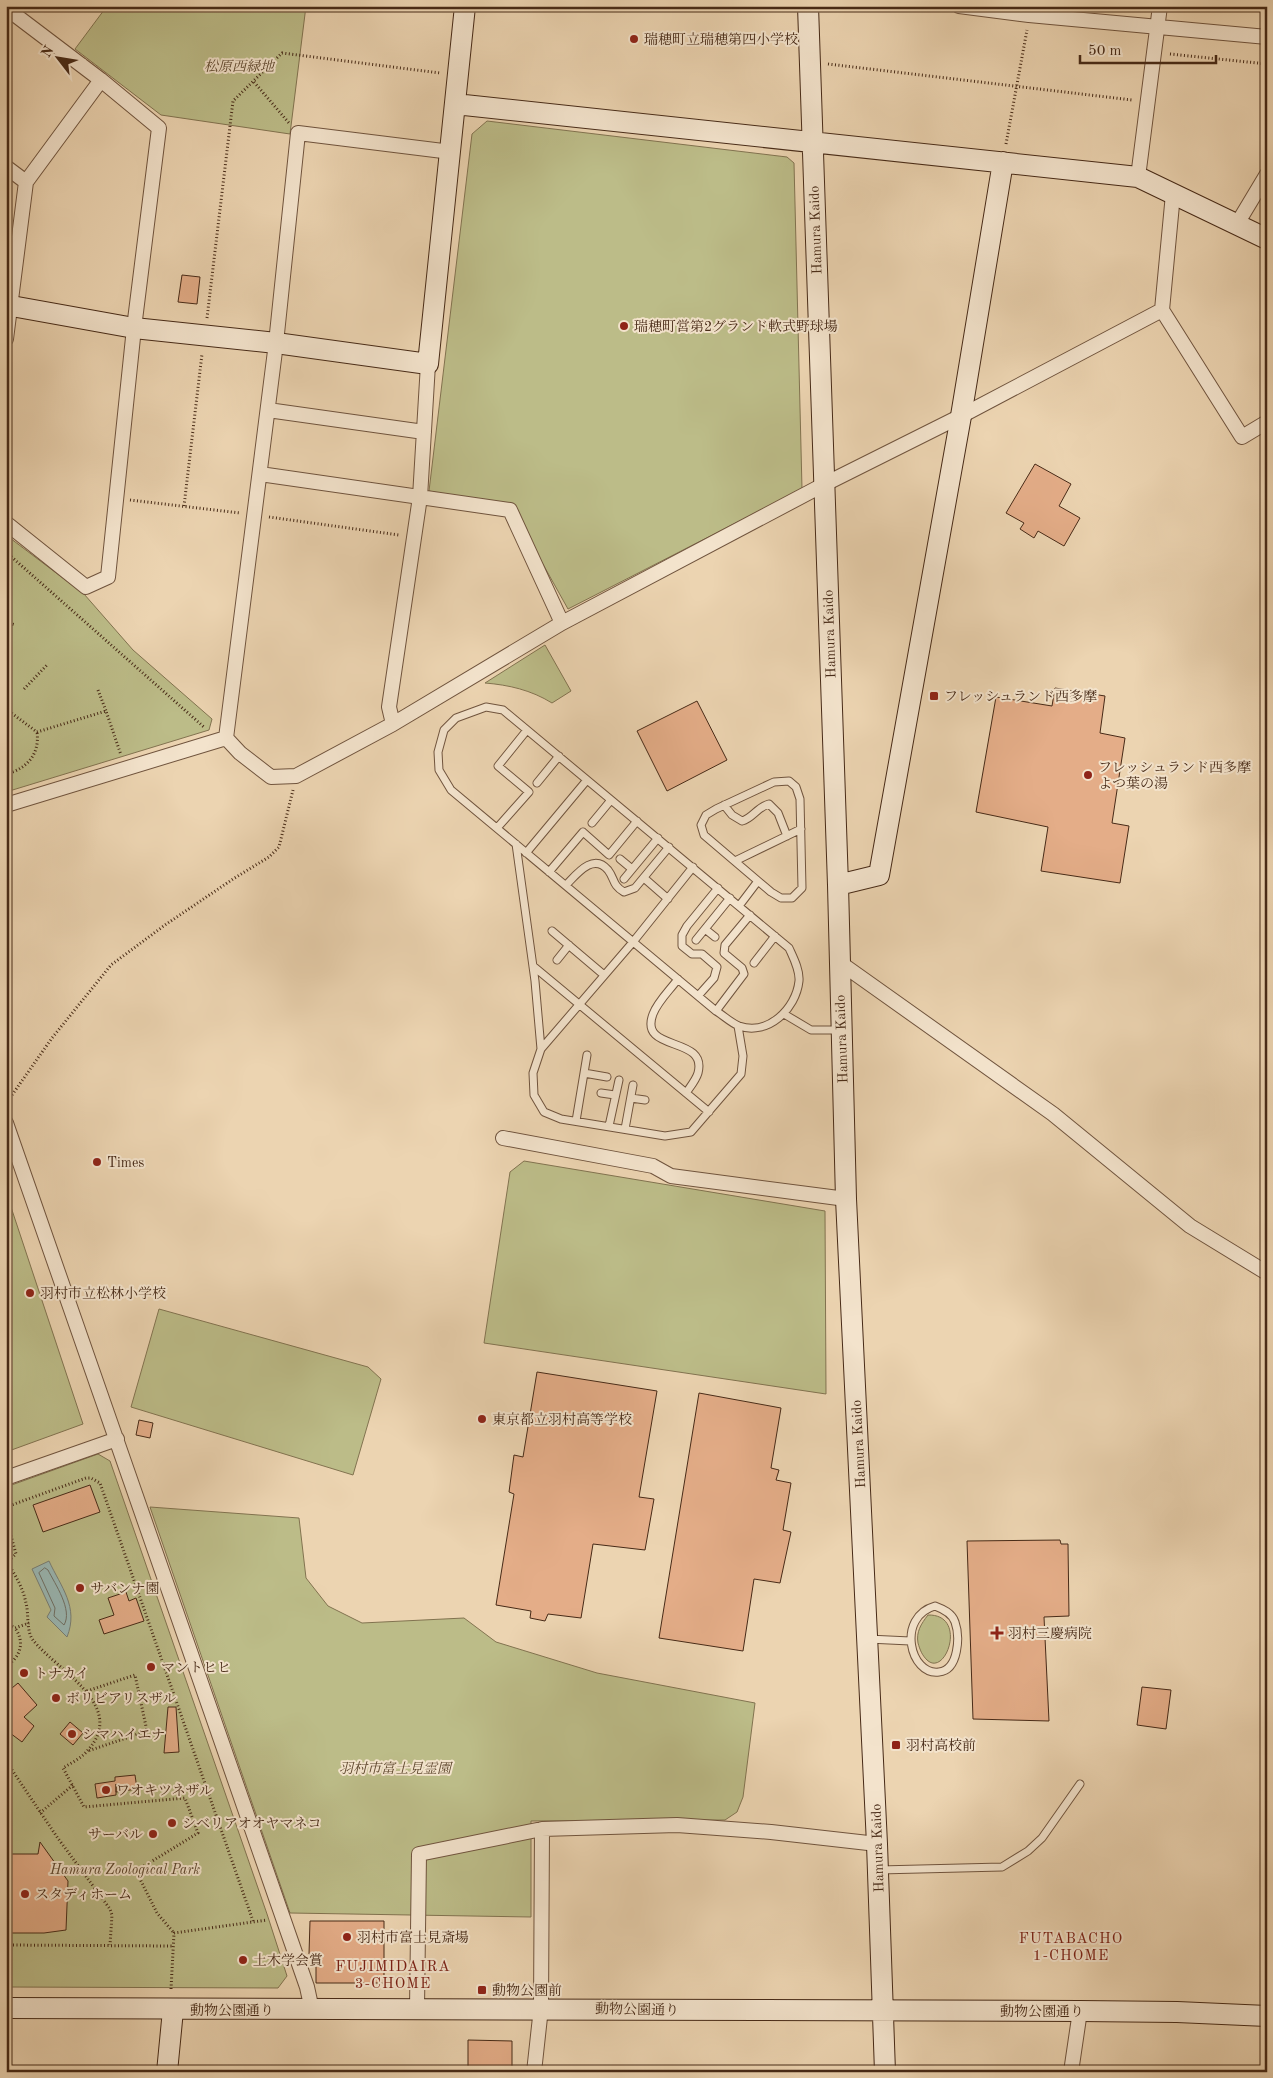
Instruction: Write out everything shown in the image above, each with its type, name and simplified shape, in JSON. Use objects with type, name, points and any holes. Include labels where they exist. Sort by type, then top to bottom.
[{"type":"street","points":[[393,724],[389,707],[420,496],[428,364],[465,6]]},
{"type":"street","name":"Hamura Kaido","points":[[808,6],[838,885],[846,1199],[868,1639],[885,2072]]},
{"type":"street","points":[[959,6],[1030,11],[1157,28],[1267,37]]},
{"type":"street","points":[[1138,177],[1160,6]]},
{"type":"street","points":[[6,8],[101,80],[159,128],[134,328],[108,577],[86,587],[6,523]]},
{"type":"street","points":[[6,339],[26,182],[101,80]]},
{"type":"street","points":[[454,104],[1138,177],[1267,239]]},
{"type":"street","points":[[222,739],[260,474],[298,132],[451,152]]},
{"type":"street","points":[[838,885],[879,875],[961,416],[1003,162]]},
{"type":"street","points":[[6,167],[26,182]]},
{"type":"street","points":[[1237,224],[1267,174]]},
{"type":"street","points":[[1173,194],[1162,310],[1242,438],[1267,422]]},
{"type":"street","points":[[9,306],[134,328],[276,343],[428,364]]},
{"type":"street","points":[[222,739],[272,776],[296,776],[393,724],[562,623],[823,485],[961,416],[1162,310]]},
{"type":"street","points":[[268,410],[424,432]]},
{"type":"street","points":[[260,474],[510,510],[562,623]]},
{"type":"street","points":[[6,805],[222,739]]},
{"type":"street","points":[[839,962],[1052,1114],[1190,1226],[1267,1273]]},
{"type":"street","points":[[6,1122],[10,1148],[117,1439],[307,1986],[312,2010]]},
{"type":"street","points":[[502,1138],[653,1166],[671,1176],[846,1199]]},
{"type":"street","points":[[6,1478],[117,1439]]},
{"type":"street","points":[[417,2008],[419,1854],[542,1828],[677,1825],[771,1832],[877,1844]]},
{"type":"street","points":[[534,2072],[541,2008],[542,1828]]},
{"type":"street","points":[[167,2072],[169,2001]]},
{"type":"street","name":"動物公園通り","points":[[6,2008],[169,2001],[312,2010],[541,2008],[1080,2011],[1177,2012],[1267,2016]]},
{"type":"street","points":[[1071,2072],[1080,2011]]},
{"type":"lane","points":[[486,707],[503,710],[559,756],[788,948],[795,961],[799,980],[794,998],[784,1014],[769,1024],[755,1027],[738,1026],[716,1011],[451,790],[439,770],[438,752],[444,730],[456,718],[486,707]]},
{"type":"lane","points":[[497,828],[529,792],[498,766],[527,730]]},
{"type":"lane","points":[[537,783],[559,756]]},
{"type":"lane","points":[[526,852],[587,780]]},
{"type":"lane","points":[[788,781],[796,787],[800,799],[802,888],[792,898],[781,898],[704,835],[701,826],[706,815],[724,805],[774,782],[788,781]]},
{"type":"lane","points":[[592,823],[611,800]]},
{"type":"lane","points":[[724,805],[732,815],[742,821],[750,818],[758,809],[769,804],[778,813],[787,836]]},
{"type":"lane","points":[[549,872],[583,832],[609,855],[637,821]]},
{"type":"lane","points":[[735,861],[801,829]]},
{"type":"lane","points":[[624,879],[658,838]]},
{"type":"lane","points":[[516,844],[533,966],[541,1049]]},
{"type":"lane","points":[[566,885],[580,870],[589,864],[602,865],[608,871],[613,884],[624,892],[635,888],[669,847]]},
{"type":"lane","points":[[620,859],[632,869]]},
{"type":"lane","points":[[693,867],[633,942],[541,1049],[533,1073],[534,1095],[544,1112],[561,1119],[665,1136],[691,1132],[741,1074],[743,1056],[738,1026]]},
{"type":"lane","points":[[644,878],[668,898]]},
{"type":"lane","points":[[739,906],[758,881]]},
{"type":"lane","points":[[698,996],[714,978],[717,967],[702,954],[692,954],[682,946],[682,935],[686,926],[718,888]]},
{"type":"lane","points":[[696,940],[730,898]]},
{"type":"lane","points":[[716,1011],[744,974],[742,968],[724,953],[725,945],[750,915]]},
{"type":"lane","points":[[705,929],[715,937]]},
{"type":"lane","points":[[552,931],[604,974]]},
{"type":"lane","points":[[754,963],[775,936]]},
{"type":"lane","points":[[557,960],[569,945]]},
{"type":"lane","points":[[533,966],[709,1112]]},
{"type":"lane","points":[[678,979],[656,1008],[652,1016],[651,1027],[658,1037],[667,1043],[687,1048],[694,1053],[698,1061],[698,1074],[686,1093]]},
{"type":"lane","points":[[784,1014],[811,1030],[841,1030]]},
{"type":"lane","points":[[576,1121],[587,1055]]},
{"type":"lane","points":[[584,1072],[607,1077]]},
{"type":"lane","points":[[609,1126],[618,1080]]},
{"type":"lane","points":[[625,1129],[633,1085]]},
{"type":"lane","points":[[601,1093],[616,1095]]},
{"type":"lane","points":[[630,1098],[644,1100]]},
{"type":"lane","points":[[935,1606],[951,1614],[955,1621],[958,1643],[955,1658],[949,1667],[940,1672],[930,1671],[924,1667],[913,1651],[910,1640],[912,1627],[920,1614],[926,1609],[935,1606]]},
{"type":"lane","points":[[868,1639],[910,1640]]},
{"type":"lane","points":[[878,1870],[1002,1867],[1028,1851],[1042,1838],[1080,1784]]},
{"type":"path","points":[[1003,162],[1030,11]]},
{"type":"path","points":[[1154,52],[1267,64]]},
{"type":"path","points":[[229,125],[233,101],[282,53],[458,75]]},
{"type":"path","points":[[810,62],[1148,102]]},
{"type":"path","points":[[254,82],[298,132]]},
{"type":"path","points":[[6,552],[222,739]]},
{"type":"path","points":[[6,622],[15,625]]},
{"type":"path","points":[[24,689],[48,664]]},
{"type":"path","points":[[98,690],[125,769]]},
{"type":"path","points":[[6,709],[38,732]]},
{"type":"path","points":[[38,732],[106,711]]},
{"type":"path","points":[[6,774],[17,771],[30,761],[37,749],[38,732]]},
{"type":"path","points":[[12,1095],[52,1038],[111,965],[233,879],[269,858],[278,847],[293,789]]},
{"type":"path","points":[[6,1507],[86,1478],[92,1478],[100,1483],[253,1921]]},
{"type":"path","points":[[11,1536],[16,1554],[6,1562],[16,1576],[26,1602],[32,1639],[87,1691],[98,1713],[99,1726],[96,1738],[88,1751]]},
{"type":"path","points":[[6,1623],[15,1628],[20,1636],[21,1646],[16,1657],[6,1666]]},
{"type":"path","points":[[15,1628],[28,1623]]},
{"type":"path","points":[[87,1691],[135,1675],[148,1731],[88,1751],[63,1768],[84,1807],[185,1798],[198,1833],[136,1871],[157,1913],[174,1933],[169,2001]]},
{"type":"path","points":[[6,1761],[40,1812],[110,1909],[112,1915],[110,1944]]},
{"type":"path","points":[[40,1812],[73,1785]]},
{"type":"path","points":[[174,1933],[272,1919]]},
{"type":"path","points":[[6,1945],[110,1944],[173,1946]]},
{"type":"green space","name":"松原西緑地","points":[[107,6],[306,6],[290,134],[161,115],[75,49]]},
{"type":"green space","name":"瑞穂町営第2グランド軟式野球場","points":[[487,121],[787,157],[794,163],[802,489],[568,609],[511,507],[429,491],[472,134]]},
{"type":"green space","points":[[6,535],[84,594],[133,650],[212,719],[209,730],[6,792]]},
{"type":"green space","points":[[545,645],[571,691],[552,703],[520,689],[485,683]]},
{"type":"green space","points":[[524,1161],[825,1211],[826,1394],[484,1343],[510,1172]]},
{"type":"green space","name":"羽村市立松林小学校","points":[[6,1192],[83,1424],[6,1452]]},
{"type":"green space","points":[[159,1309],[368,1367],[381,1379],[353,1475],[131,1407]]},
{"type":"green space","name":"Hamura Zoological Park","points":[[98,1454],[110,1461],[267,1914],[287,1976],[278,1988],[6,1987],[6,1487]]},
{"type":"green space","name":"羽村市富士見霊園","points":[[150,1507],[299,1518],[306,1578],[328,1606],[362,1623],[464,1618],[496,1642],[597,1673],[755,1703],[743,1797],[737,1812],[725,1820],[531,1821],[531,1917],[290,1913]]},
{"type":"green space","points":[[928,1615],[940,1617],[947,1624],[950,1634],[950,1644],[946,1653],[941,1660],[934,1663],[925,1658],[918,1643],[920,1628]]},
{"type":"water","points":[[49,1561],[70,1607],[70,1626],[67,1637],[47,1617],[51,1610],[32,1569]]},
{"type":"building","points":[[182,275],[200,277],[197,304],[178,302]]},
{"type":"building","points":[[1035,464],[1071,484],[1059,506],[1080,518],[1064,546],[1038,531],[1034,538],[1020,529],[1024,523],[1006,513]]},
{"type":"building","name":"フレッシュランド西多摩 よつ葉の湯","points":[[1055,688],[1105,696],[1100,733],[1125,738],[1112,823],[1129,826],[1120,883],[1041,871],[1048,827],[976,812],[996,697],[1052,706]]},
{"type":"building","points":[[697,701],[727,760],[667,791],[637,731]]},
{"type":"building","points":[[537,1372],[657,1391],[639,1497],[654,1499],[645,1550],[593,1544],[581,1618],[548,1614],[545,1621],[530,1618],[531,1611],[496,1605],[514,1494],[509,1492],[514,1455],[523,1457]]},
{"type":"building","points":[[699,1393],[781,1408],[771,1468],[779,1470],[776,1480],[791,1483],[783,1530],[791,1532],[780,1583],[754,1579],[743,1651],[659,1638]]},
{"type":"building","points":[[139,1420],[153,1423],[150,1438],[136,1435]]},
{"type":"building","points":[[90,1485],[100,1512],[43,1532],[33,1505]]},
{"type":"building","points":[[1060,1540],[1061,1544],[1068,1544],[1069,1616],[1044,1617],[1049,1721],[973,1719],[967,1541]]},
{"type":"building","points":[[126,1592],[129,1601],[136,1598],[144,1621],[104,1634],[99,1620],[114,1615],[108,1598]]},
{"type":"building","points":[[18,1683],[37,1705],[24,1717],[34,1726],[22,1742],[6,1730],[6,1693]]},
{"type":"building","points":[[1142,1687],[1171,1690],[1166,1729],[1137,1725]]},
{"type":"building","points":[[168,1707],[176,1707],[179,1752],[164,1753]]},
{"type":"building","points":[[70,1722],[83,1733],[73,1745],[60,1734]]},
{"type":"building","points":[[135,1775],[137,1789],[116,1792],[116,1795],[97,1798],[95,1784],[115,1781],[115,1777]]},
{"type":"building","name":"スタディホーム","points":[[40,1842],[68,1881],[66,1930],[44,1933],[6,1933],[6,1854],[38,1854]]},
{"type":"building","name":"羽村市富士見斎場","points":[[310,1921],[384,1921],[384,1983],[316,1983],[316,1955],[309,1954]]},
{"type":"building","points":[[468,2040],[512,2041],[512,2072],[468,2072]]},
{"type":"place","name":"瑞穂町立瑞穂第四小学校","points":[[634,39]]},
{"type":"place","name":"瑞穂町営第2グランド軟式野球場","points":[[624,326]]},
{"type":"place","name":"フレッシュランド西多摩","points":[[934,696]]},
{"type":"place","name":"フレッシュランド西多摩 よつ葉の湯","points":[[1088,775]]},
{"type":"place","name":"Times","points":[[97,1162]]},
{"type":"place","name":"羽村市立松林小学校","points":[[30,1293]]},
{"type":"place","name":"東京都立羽村高等学校","points":[[482,1419]]},
{"type":"place","name":"サバンナ園","points":[[80,1588]]},
{"type":"place","name":"羽村三慶病院","points":[[997,1633]]},
{"type":"place","name":"マントヒヒ","points":[[151,1667]]},
{"type":"place","name":"トナカイ","points":[[24,1673]]},
{"type":"place","name":"ボリビアリスザル","points":[[56,1698]]},
{"type":"place","name":"シマハイエナ","points":[[72,1734]]},
{"type":"place","name":"羽村高校前","points":[[896,1745]]},
{"type":"place","name":"ワオキツネザル","points":[[106,1790]]},
{"type":"place","name":"シベリアオオヤマネコ","points":[[172,1823]]},
{"type":"place","name":"サーバル","points":[[153,1834]]},
{"type":"place","name":"スタディホーム","points":[[25,1894]]},
{"type":"place","name":"羽村市富士見斎場","points":[[347,1937]]},
{"type":"place","name":"土木学会賞","points":[[243,1960]]},
{"type":"place","name":"動物公園前","points":[[482,1990]]},
{"type":"district","name":"FUTABACHO 1-CHOME","points":[[1071,1946]]},
{"type":"district","name":"FUJIMIDAIRA 3-CHOME","points":[[393,1974]]}]
